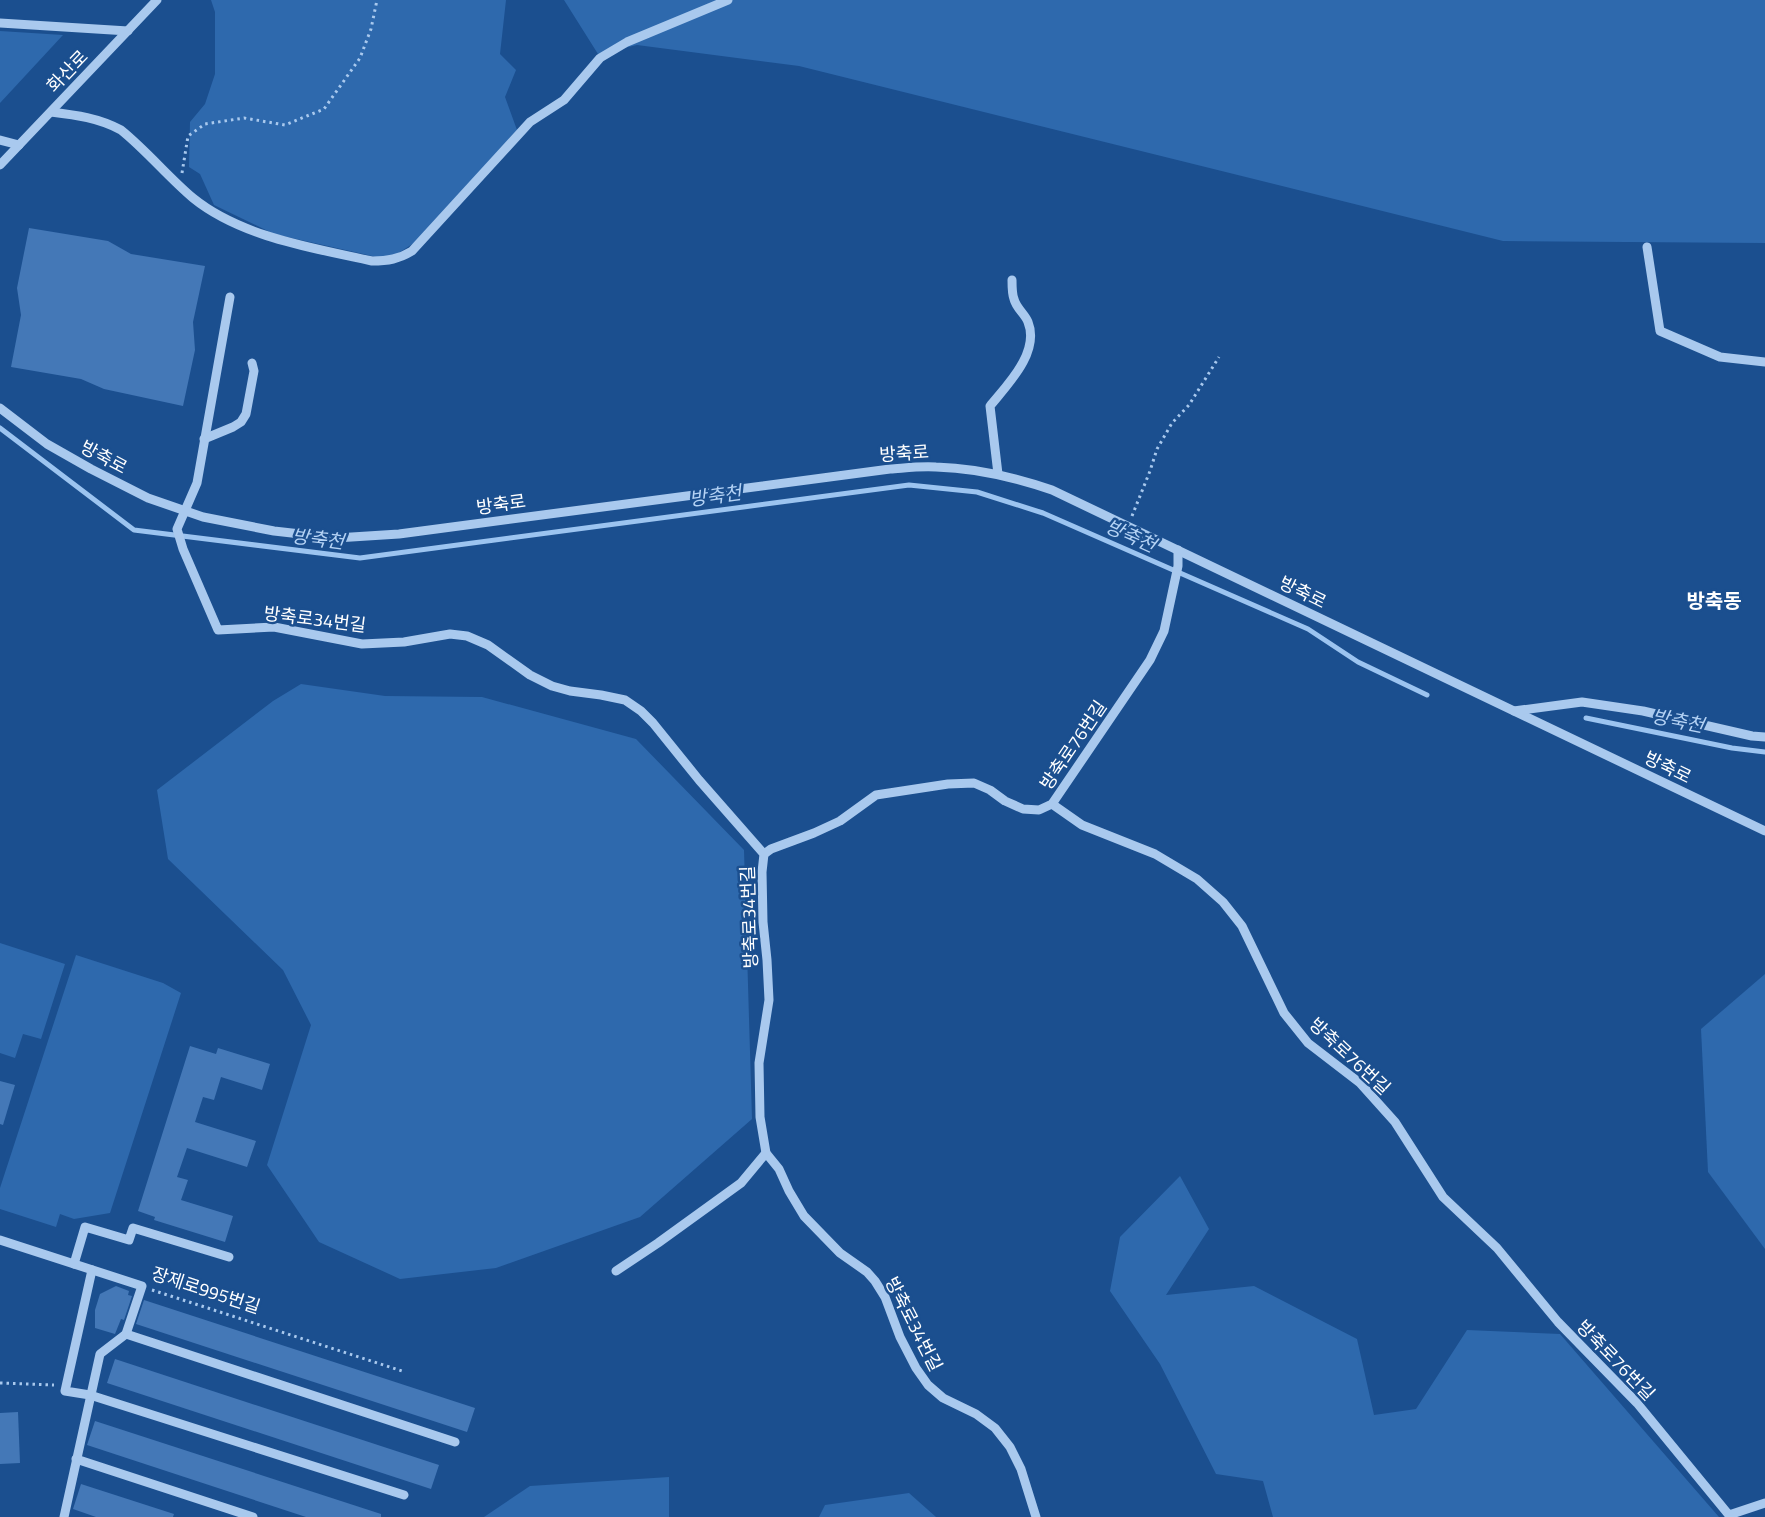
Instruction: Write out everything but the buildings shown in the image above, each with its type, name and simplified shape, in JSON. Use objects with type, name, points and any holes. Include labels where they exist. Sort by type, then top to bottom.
[{"type":"street","name":"화산로","points":[[0,165],[158,0]]},
{"type":"street","points":[[51,112],[88,117],[107,122],[121,130],[193,198],[216,214],[273,239],[372,261],[399,259],[412,251],[530,122],[564,100],[600,58],[627,42],[728,0]]},
{"type":"street","points":[[0,22],[128,31]]},
{"type":"street","points":[[0,140],[19,145]]},
{"type":"street","points":[[1647,247],[1660,331],[1720,357],[1765,362]]},
{"type":"street","points":[[998,474],[990,406],[1022,363],[1032,332],[1027,319],[1014,300],[1012,280]]},
{"type":"street","name":"방축로34번길","points":[[230,297],[197,483],[177,530],[183,549],[218,630],[274,627],[362,644],[404,642],[450,634],[467,636],[488,644],[530,675],[552,686],[570,692],[601,695],[624,700],[641,711],[653,723],[699,780],[764,854],[762,872],[763,922],[769,1000],[759,1063],[760,1108],[766,1153],[779,1169],[804,1216],[840,1253],[867,1272],[875,1281],[885,1297],[900,1338],[916,1368],[928,1385],[944,1398],[976,1414],[995,1428],[1010,1447],[1021,1469],[1036,1517]]},
{"type":"street","points":[[204,439],[241,422],[246,414],[254,371],[252,363]]},
{"type":"street","name":"방축로","points":[[0,408],[47,444],[91,470],[148,498],[204,517],[274,531],[336,538],[399,534],[890,469],[934,466],[973,469],[1017,478],[1052,490],[1765,831]]},
{"type":"street","name":"방축로76번길","points":[[1178,550],[1176,580],[1164,631],[1150,660],[1052,804],[1082,825],[1155,854],[1197,879],[1223,902],[1242,926],[1284,1013],[1308,1043],[1360,1083],[1389,1116],[1443,1196],[1497,1248],[1558,1322],[1637,1403],[1728,1515],[1765,1503]]},
{"type":"street","points":[[1514,711],[1582,702],[1643,711],[1752,736],[1765,737]]},
{"type":"street","points":[[764,854],[771,849],[814,834],[840,821],[876,795],[948,784],[974,783],[1023,809],[1039,810],[1052,804]]},
{"type":"street","points":[[616,1271],[741,1183],[766,1153]]},
{"type":"street","points":[[74,1264],[85,1226],[129,1240],[133,1228],[229,1257]]},
{"type":"street","name":"장제로995번길","points":[[0,1240],[142,1286]]},
{"type":"street","points":[[92,1270],[65,1391],[90,1395],[404,1495]]},
{"type":"street","points":[[64,1517],[100,1354],[126,1334],[142,1286]]},
{"type":"street","points":[[126,1334],[455,1442]]},
{"type":"street","points":[[76,1459],[253,1517]]},
{"type":"path","points":[[180,186],[188,136],[205,124],[244,118],[285,125],[324,109],[360,58],[371,29],[377,0]]},
{"type":"path","points":[[1128,526],[1157,449],[1172,423],[1189,404],[1219,357]]},
{"type":"path","name":"장제로995번길","points":[[142,1286],[402,1371]]},
{"type":"path","points":[[0,1383],[66,1386]]},
{"type":"shaded area","points":[[211,0],[506,0],[500,54],[516,70],[505,97],[517,130],[414,243],[397,254],[381,258],[274,234],[214,205],[200,174],[189,167],[190,122],[205,104],[215,74],[215,12]]},
{"type":"shaded area","points":[[564,0],[1765,0],[1765,243],[1503,241],[799,66],[637,45],[598,54]]},
{"type":"shaded area","points":[[0,31],[63,35],[0,103]]},
{"type":"shaded area","points":[[301,684],[385,696],[482,697],[636,739],[744,850],[752,1119],[640,1217],[496,1268],[400,1279],[319,1242],[267,1165],[311,1025],[283,970],[168,859],[157,790],[273,701]]},
{"type":"shaded area","points":[[0,943],[65,964],[41,1039],[23,1034],[15,1058],[0,1053]]},
{"type":"shaded area","points":[[76,955],[163,983],[181,993],[110,1213],[74,1219],[60,1214],[56,1227],[0,1209],[0,1188]]},
{"type":"shaded area","points":[[1765,974],[1765,1249],[1708,1172],[1701,1029]]},
{"type":"shaded area","points":[[1180,1176],[1209,1229],[1166,1295],[1254,1286],[1357,1339],[1374,1415],[1416,1409],[1467,1330],[1560,1334],[1719,1517],[1273,1517],[1263,1481],[1216,1474],[1160,1364],[1110,1291],[1120,1237]]},
{"type":"shaded area","points":[[669,1477],[669,1517],[484,1517],[530,1486]]},
{"type":"shaded area","points":[[909,1493],[936,1517],[819,1517],[825,1505]]},
{"type":"waterway","name":"방축천","points":[[0,428],[134,530],[360,558],[909,485],[977,492],[1043,513],[1308,629],[1358,662],[1427,695]]},
{"type":"waterway","name":"방축천","points":[[1586,718],[1732,748],[1765,752]]},
{"type":"district","name":"방축동","points":[[1714,600]]}]
